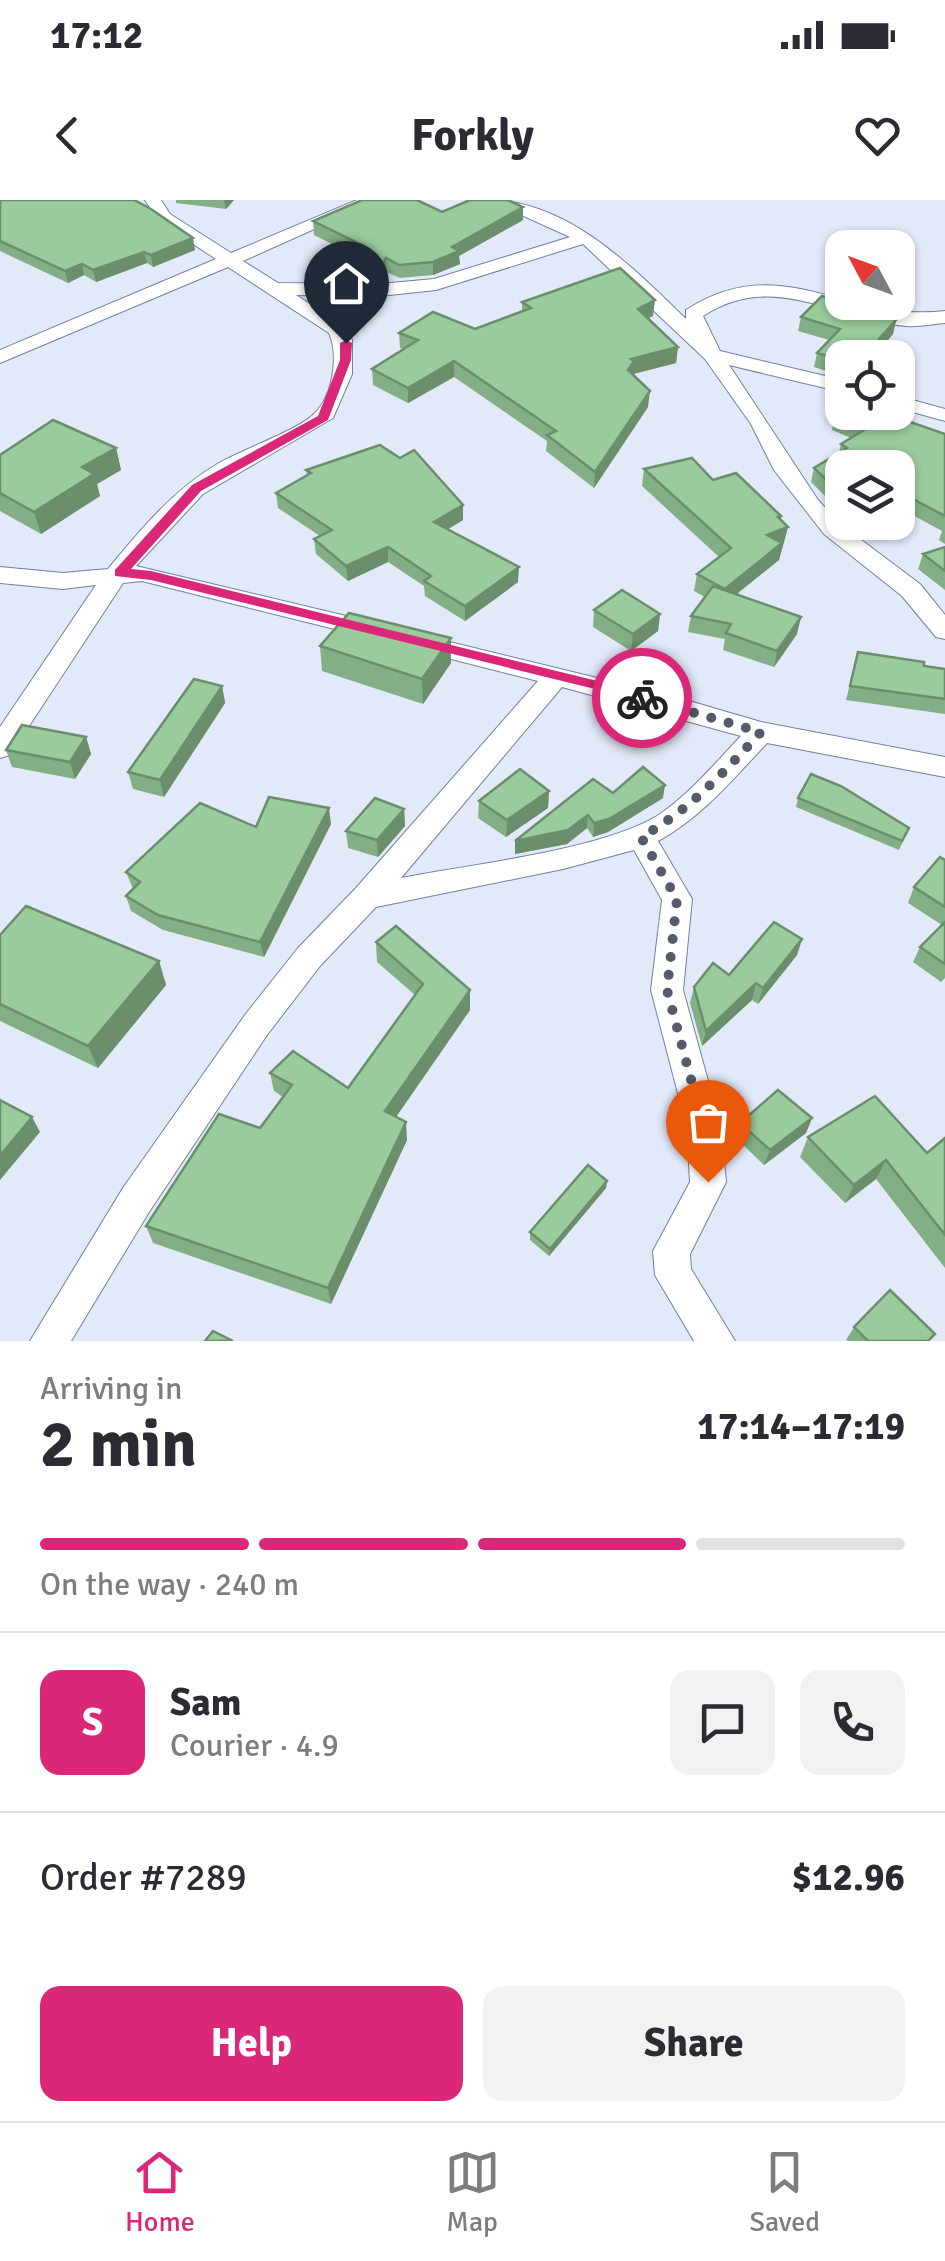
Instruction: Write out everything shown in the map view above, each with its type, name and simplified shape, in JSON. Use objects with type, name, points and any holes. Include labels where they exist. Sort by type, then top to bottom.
[{"type":"street","points":[[0,748],[120,573],[196,488],[323,418],[346,360],[346,343],[338,330],[164,217],[153,200]]},
{"type":"street","points":[[0,357],[371,200]]},
{"type":"street","points":[[496,200],[586,238],[712,355],[825,382]]},
{"type":"street","points":[[278,289],[380,290],[424,286],[586,238]]},
{"type":"street","points":[[945,318],[910,320],[773,288],[752,288],[716,298],[693,314],[712,355],[762,424],[785,470],[810,505],[832,529],[911,590],[945,631]]},
{"type":"street","points":[[915,407],[945,415]]},
{"type":"street","points":[[0,575],[62,582],[120,573],[151,575],[557,676],[761,732],[945,766]]},
{"type":"street","points":[[49,1341],[136,1200],[256,1025],[310,957],[367,897],[557,676]]},
{"type":"street","points":[[0,700],[28,706]]},
{"type":"street","points":[[367,897],[563,858],[641,837],[670,822],[761,732]]},
{"type":"street","points":[[641,837],[677,899],[667,990],[704,1128],[708,1182],[671,1251],[672,1275],[716,1341]]},
{"type":"building","points":[[0,200],[134,200],[193,238],[151,255],[144,252],[93,270],[82,264],[65,271],[0,241]]},
{"type":"building","points":[[362,200],[417,200],[442,212],[470,200],[508,200],[523,207],[452,247],[459,251],[433,262],[399,265],[386,258],[380,267],[350,267],[334,259],[362,245],[313,221]]},
{"type":"building","points":[[620,268],[655,300],[638,309],[678,347],[631,359],[634,361],[628,370],[650,391],[595,472],[547,435],[556,431],[454,361],[408,388],[372,369],[418,340],[399,333],[433,312],[475,329],[531,308],[522,302]]},
{"type":"building","points":[[822,296],[825,320],[896,320],[878,340],[829,340],[840,329],[801,317]]},
{"type":"building","points":[[53,420],[116,448],[82,467],[94,474],[34,512],[0,493],[0,455]]},
{"type":"building","points":[[915,424],[945,434],[945,516],[915,500],[915,450],[844,450],[847,448],[841,444],[864,430],[915,430]]},
{"type":"building","points":[[380,445],[400,458],[414,450],[463,505],[434,522],[519,567],[465,606],[424,581],[431,576],[388,547],[346,566],[314,539],[332,530],[276,493],[311,473],[306,470]]},
{"type":"building","points":[[692,458],[713,480],[736,473],[788,527],[767,535],[782,543],[725,589],[697,574],[731,548],[644,469]]},
{"type":"building","points":[[825,461],[825,479],[814,468]]},
{"type":"building","points":[[945,547],[945,571],[923,554]]},
{"type":"building","points":[[713,586],[801,617],[777,651],[726,633],[731,624],[691,616]]},
{"type":"building","points":[[622,590],[660,614],[633,634],[594,610]]},
{"type":"building","points":[[349,613],[451,638],[422,679],[320,646]]},
{"type":"building","points":[[858,652],[945,669],[945,699],[850,686]]},
{"type":"building","points":[[194,679],[222,686],[160,780],[128,772]]},
{"type":"building","points":[[22,725],[86,737],[70,762],[6,750]]},
{"type":"building","points":[[643,767],[665,785],[609,819],[594,823],[588,815],[568,830],[515,841],[593,779],[613,793]]},
{"type":"building","points":[[520,769],[549,791],[507,820],[479,801]]},
{"type":"building","points":[[811,774],[841,786],[909,828],[902,841],[798,798]]},
{"type":"building","points":[[269,797],[329,808],[260,942],[158,915],[126,896],[140,882],[126,872],[200,803],[256,827]]},
{"type":"building","points":[[375,798],[404,809],[377,840],[346,831]]},
{"type":"building","points":[[940,857],[945,860],[945,907],[914,887]]},
{"type":"building","points":[[26,906],[159,961],[88,1046],[0,1004],[0,935]]},
{"type":"building","points":[[774,922],[802,939],[763,988],[756,983],[706,1031],[694,987],[713,963],[729,975]]},
{"type":"building","points":[[945,922],[945,964],[920,947]]},
{"type":"building","points":[[396,926],[470,990],[385,1111],[406,1122],[328,1288],[146,1226],[219,1114],[260,1128],[292,1085],[270,1073],[293,1051],[348,1088],[423,984],[376,942]]},
{"type":"building","points":[[778,1090],[812,1118],[770,1150],[740,1123]]},
{"type":"building","points":[[875,1096],[927,1153],[945,1138],[945,1235],[886,1160],[854,1185],[808,1137]]},
{"type":"building","points":[[0,1100],[32,1117],[0,1156]]},
{"type":"building","points":[[588,1165],[607,1181],[550,1249],[530,1232]]},
{"type":"building","points":[[890,1290],[935,1334],[928,1341],[868,1341],[854,1327]]},
{"type":"building","points":[[213,1331],[233,1341],[205,1341]]},
{"type":"way so far","points":[[642,698],[761,732],[670,822],[641,837],[677,899],[667,990],[704,1128],[708,1182]]},
{"type":"route","points":[[346,343],[346,360],[323,418],[196,488],[120,573],[151,575],[642,698]]}]
